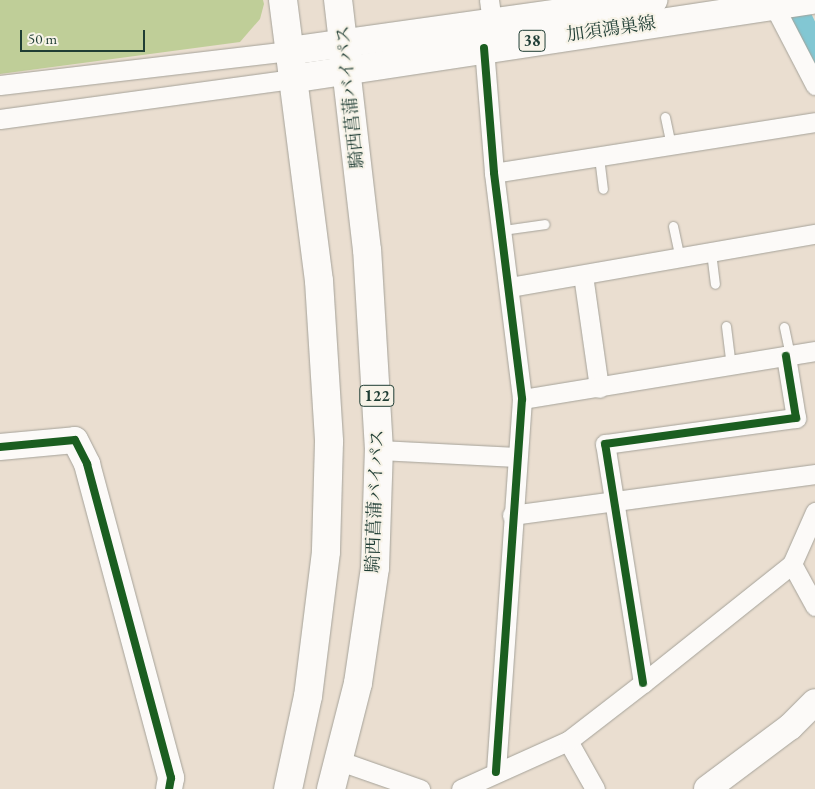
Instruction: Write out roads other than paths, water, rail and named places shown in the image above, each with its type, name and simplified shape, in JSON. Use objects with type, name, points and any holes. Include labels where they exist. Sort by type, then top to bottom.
[{"type":"main road","points":[[283,0],[319,281],[329,442],[325,562],[308,696],[288,789]]},
{"type":"main road","name":"騎西菖蒲バイパス","points":[[332,789],[358,683],[375,568],[379,450],[374,336],[346,57],[338,0]]},
{"type":"main road","name":"加須鴻巣線","points":[[292,79],[346,57],[488,23],[653,0]]},
{"type":"main road","name":"加須鴻巣線","points":[[488,23],[810,0]]},
{"type":"main road","name":"加須鴻巣線","points":[[289,51],[346,57]]},
{"type":"street","points":[[773,2],[815,85]]},
{"type":"street","points":[[488,23],[494,174],[510,287],[522,399],[512,515],[496,772]]},
{"type":"street","points":[[0,85],[289,51]]},
{"type":"street","points":[[0,119],[292,79]]},
{"type":"street","points":[[494,174],[815,122]]},
{"type":"street","points":[[510,287],[815,234]]},
{"type":"street","points":[[583,275],[599,388]]},
{"type":"street","points":[[522,399],[599,388],[815,351]]},
{"type":"street","points":[[643,682],[606,444],[796,418],[788,356]]},
{"type":"street","points":[[0,447],[74,440],[87,464],[171,778],[169,789]]},
{"type":"street","points":[[379,450],[517,457]]},
{"type":"street","points":[[512,515],[815,474]]},
{"type":"street","points":[[462,789],[568,741],[792,564],[815,512]]},
{"type":"street","points":[[792,564],[815,606]]},
{"type":"street","points":[[707,789],[790,728],[815,702]]},
{"type":"street","points":[[568,741],[595,789]]},
{"type":"street","points":[[340,761],[420,789]]},
{"type":"lane","points":[[665,116],[671,145]]},
{"type":"lane","points":[[599,156],[602,189]]},
{"type":"lane","points":[[502,230],[545,224]]},
{"type":"lane","points":[[673,226],[680,258]]},
{"type":"lane","points":[[711,252],[714,284]]},
{"type":"lane","points":[[726,326],[731,366]]},
{"type":"lane","points":[[784,327],[788,356]]},
{"type":"waterway","points":[[788,0],[815,56]]}]
